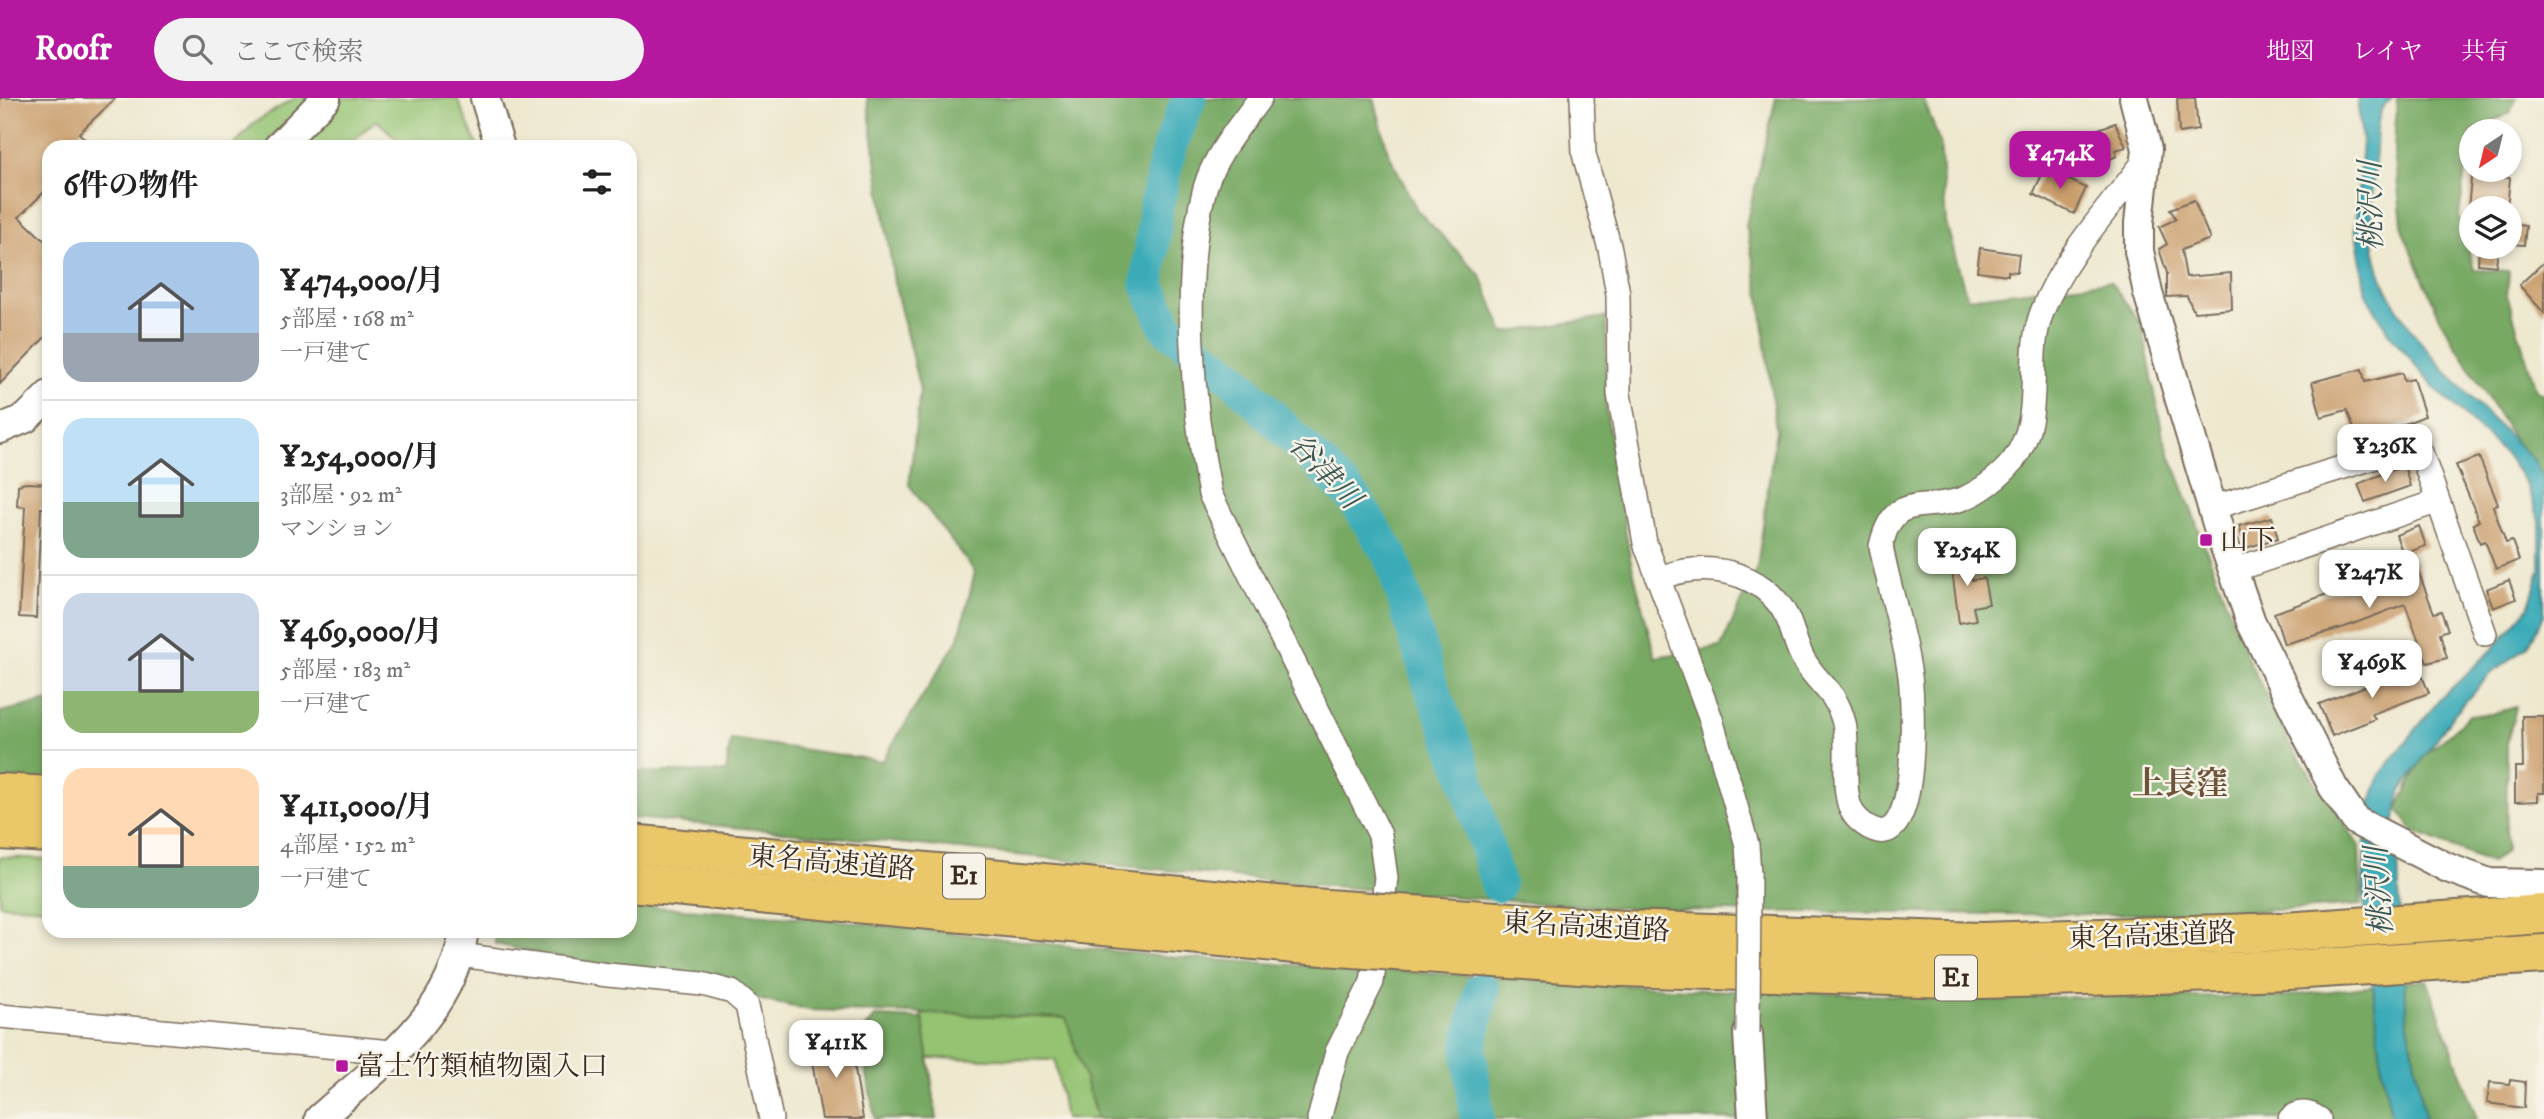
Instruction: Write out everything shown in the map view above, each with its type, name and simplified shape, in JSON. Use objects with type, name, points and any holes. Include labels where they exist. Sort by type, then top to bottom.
[{"type":"highway","points":[[0,793],[42,796]]},
{"type":"highway","points":[[0,830],[42,833]]},
{"type":"highway","name":"東名高速道路","points":[[637,845],[1297,925]]},
{"type":"highway","name":"東名高速道路","points":[[637,881],[1623,948],[1982,979],[2290,970],[2544,954]]},
{"type":"highway","name":"東名高速道路","points":[[1623,948],[1981,942],[2284,932],[2544,914]]},
{"type":"street","points":[[285,140],[326,98]]},
{"type":"street","points":[[485,98],[498,140]]},
{"type":"street","points":[[1260,98],[1221,152],[1205,188],[1190,283],[1201,447],[1210,494],[1373,819],[1386,878],[1372,982],[1337,1052],[1319,1119]]},
{"type":"street","points":[[1582,98],[1584,154],[1610,249],[1618,294],[1619,394],[1645,543],[1710,719],[1747,845],[1748,1033],[1753,1119]]},
{"type":"street","points":[[2134,98],[2147,149],[2143,163],[2139,251],[2212,508],[2251,622],[2333,787],[2356,821],[2448,868],[2489,883],[2544,884]]},
{"type":"street","points":[[1658,579],[1673,572],[1710,569],[1737,574],[1775,599],[1786,616],[1804,662],[1836,698],[1845,726],[1849,806],[1855,816],[1877,831],[1888,830],[1896,824],[1907,797],[1913,741],[1910,675],[1881,546],[1885,528],[1906,506],[1962,499],[1994,480],[2013,460],[2028,434],[2034,408],[2033,359],[2042,311],[2074,254],[2143,163]]},
{"type":"street","points":[[0,429],[26,418],[42,401]]},
{"type":"street","points":[[2212,508],[2418,444],[2485,634]]},
{"type":"street","points":[[2234,570],[2437,502]]},
{"type":"street","points":[[319,1119],[393,1052],[440,1002],[462,943],[608,975],[702,984],[732,992],[747,1005],[771,1119]]},
{"type":"street","points":[[0,1016],[393,1052]]},
{"type":"street","points":[[2290,1119],[2297,1113],[2305,1112],[2319,1119]]},
{"type":"green space","points":[[295,98],[457,98],[475,140],[398,140],[376,120],[354,140],[238,140],[255,122]]},
{"type":"green space","points":[[867,98],[1374,98],[1388,152],[1417,210],[1481,276],[1504,333],[1606,317],[1606,410],[1630,558],[1655,657],[1721,647],[1757,568],[1776,430],[1760,296],[1746,225],[1776,98],[1923,98],[1940,143],[1946,223],[1967,298],[2110,281],[2142,325],[2163,436],[2248,659],[2290,744],[2359,846],[2361,905],[2195,913],[2084,914],[1622,908],[1300,883],[637,819],[637,772],[726,772],[731,739],[882,761],[959,638],[975,572],[909,485],[920,390],[894,282]]},
{"type":"green space","points":[[2397,98],[2517,98],[2509,113],[2497,119],[2459,119],[2459,182],[2464,182],[2462,196],[2459,196],[2459,259],[2471,259],[2474,270],[2509,271],[2507,295],[2536,390],[2544,394],[2544,488],[2442,323],[2403,231],[2394,152]]},
{"type":"green space","points":[[42,703],[42,783],[0,781],[0,712]]},
{"type":"green space","points":[[2516,707],[2507,743],[2506,850],[2491,863],[2414,832],[2397,809],[2422,758],[2470,715],[2492,714]]},
{"type":"green space","points":[[0,857],[42,859],[42,908],[0,905]]},
{"type":"green space","points":[[637,906],[824,919],[1167,957],[1705,990],[1950,997],[2279,997],[2427,980],[2477,1119],[1097,1119],[1066,1018],[809,1010],[495,944],[495,938],[637,938]]},
{"type":"green space","points":[[922,1014],[1067,1018],[1097,1119],[1065,1119],[1055,1060],[928,1058]]},
{"type":"green space","points":[[875,1017],[923,1019],[937,1119],[875,1119],[860,1035]]},
{"type":"water","name":"桃沢川","points":[[2357,98],[2393,98],[2383,107],[2378,121],[2372,210],[2375,254],[2390,295],[2425,347],[2446,372],[2535,462],[2544,479],[2544,615],[2528,646],[2488,676],[2454,714],[2400,792],[2394,826],[2398,851],[2401,950],[2408,1023],[2425,1119],[2392,1119],[2382,1071],[2363,889],[2366,816],[2380,775],[2440,699],[2492,650],[2528,608],[2540,570],[2540,521],[2526,484],[2507,456],[2432,385],[2388,332],[2366,294],[2355,226],[2362,141]]},
{"type":"building","points":[[0,98],[116,98],[79,133],[86,140],[42,140],[42,194],[19,217],[42,238],[42,340],[0,384]]},
{"type":"building","points":[[2177,98],[2195,98],[2198,130],[2179,133]]},
{"type":"building","points":[[2115,123],[2126,147],[2115,150],[2117,156],[2095,166],[2084,134]]},
{"type":"building","points":[[2045,168],[2086,188],[2074,214],[2033,194]]},
{"type":"building","points":[[2471,182],[2510,182],[2508,196],[2469,196]]},
{"type":"building","points":[[2194,200],[2210,239],[2181,250],[2186,277],[2231,273],[2232,309],[2194,312],[2187,296],[2167,297],[2167,273],[2159,249],[2167,244],[2159,227],[2176,219],[2170,209]]},
{"type":"building","points":[[2522,226],[2526,226],[2522,245]]},
{"type":"building","points":[[1980,248],[2019,254],[2017,272],[2008,271],[2008,275],[1977,271]]},
{"type":"building","points":[[2478,259],[2497,259],[2496,266],[2478,264]]},
{"type":"building","points":[[2544,262],[2544,313],[2519,285]]},
{"type":"building","points":[[2362,369],[2365,382],[2402,373],[2404,381],[2413,379],[2425,416],[2376,435],[2378,442],[2361,447],[2347,410],[2321,417],[2312,382]]},
{"type":"building","points":[[2479,457],[2498,504],[2493,506],[2506,543],[2512,541],[2519,560],[2496,569],[2485,541],[2480,543],[2473,524],[2479,521],[2456,465]]},
{"type":"building","points":[[2404,465],[2410,486],[2365,502],[2358,484]]},
{"type":"building","points":[[42,484],[36,618],[19,617],[25,507],[17,506],[18,485]]},
{"type":"building","points":[[2272,517],[2278,538],[2246,548],[2239,526]]},
{"type":"building","points":[[2419,526],[2426,546],[2403,554],[2396,535]]},
{"type":"building","points":[[1967,552],[1972,580],[1984,578],[1989,604],[1973,607],[1976,620],[1959,623],[1950,555]]},
{"type":"building","points":[[2414,560],[2434,613],[2441,611],[2448,630],[2440,633],[2447,658],[2427,663],[2405,604],[2345,627],[2284,644],[2274,613],[2392,571],[2391,569]]},
{"type":"building","points":[[2509,580],[2516,599],[2493,608],[2486,589]]},
{"type":"building","points":[[2418,666],[2429,693],[2372,714],[2375,719],[2332,736],[2319,704]]},
{"type":"building","points":[[2522,716],[2544,716],[2544,793],[2538,793],[2538,801],[2515,802],[2515,767],[2523,767]]},
{"type":"building","points":[[850,1038],[863,1119],[822,1119],[809,1045]]},
{"type":"building","points":[[2510,1080],[2525,1082],[2524,1108],[2487,1103],[2490,1082],[2509,1084]]},
{"type":"waterway","name":"谷津川","points":[[1189,98],[1169,149],[1156,208],[1148,285],[1167,328],[1231,376],[1353,497],[1391,556],[1431,686],[1463,767],[1498,885]]},
{"type":"waterway","name":"谷津川","points":[[1477,1119],[1469,1048],[1482,989]]},
{"type":"place","name":"山下","points":[[2206,540]]},
{"type":"place","name":"富士竹類植物園入口","points":[[342,1066]]},
{"type":"district","name":"上長窪","points":[[2180,785]]}]
